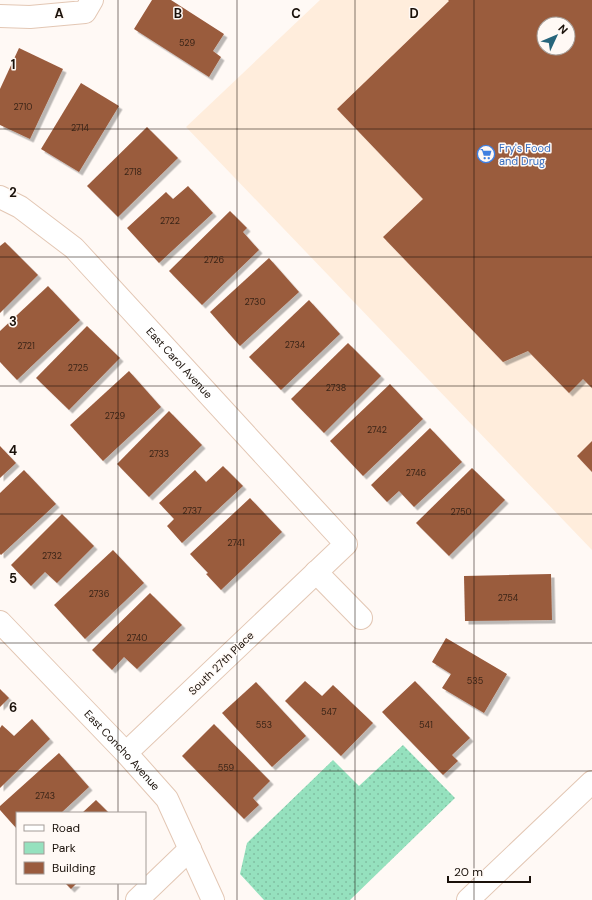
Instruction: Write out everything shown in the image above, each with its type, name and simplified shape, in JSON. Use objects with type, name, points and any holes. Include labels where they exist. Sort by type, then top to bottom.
[{"type":"street","points":[[0,16],[30,17],[85,12],[92,0]]},
{"type":"street","name":"East Carol Avenue","points":[[0,197],[20,207],[74,248],[346,544]]},
{"type":"street","name":"South 27th Place","points":[[126,753],[346,544]]},
{"type":"street","points":[[316,572],[360,618]]},
{"type":"street","name":"East Concho Avenue","points":[[0,622],[126,753],[167,799],[212,900]]},
{"type":"street","points":[[468,900],[592,782]]},
{"type":"street","points":[[137,900],[190,849]]},
{"type":"shaded area","points":[[320,0],[592,0],[592,550],[186,127]]},
{"type":"green space","points":[[403,745],[455,798],[350,900],[264,900],[240,874],[247,843],[333,760],[359,786]]},
{"type":"building","points":[[152,0],[171,0],[224,34],[213,51],[221,57],[209,77],[134,29]]},
{"type":"building","name":"Fry's Food and Drug","points":[[448,0],[592,0],[592,388],[583,379],[569,393],[528,351],[503,362],[383,237],[423,199],[337,109],[449,1]]},
{"type":"building","points":[[19,48],[63,69],[30,139],[0,125],[0,89]]},
{"type":"building","points":[[81,83],[119,106],[79,172],[41,149]]},
{"type":"building","points":[[147,127],[178,158],[118,217],[87,186]]},
{"type":"building","points":[[188,186],[213,213],[159,263],[127,228],[166,192],[173,199]]},
{"type":"building","points":[[230,211],[247,228],[243,232],[259,250],[202,305],[169,271]]},
{"type":"building","points":[[5,242],[38,275],[0,313],[0,246]]},
{"type":"building","points":[[269,258],[299,292],[240,346],[210,312]]},
{"type":"building","points":[[48,286],[80,320],[17,380],[0,362],[0,331]]},
{"type":"building","points":[[309,300],[340,334],[281,390],[249,357]]},
{"type":"building","points":[[87,326],[120,358],[69,410],[36,378]]},
{"type":"building","points":[[348,343],[381,376],[324,433],[291,399]]},
{"type":"building","points":[[129,371],[161,407],[103,461],[70,425]]},
{"type":"building","points":[[390,384],[423,419],[363,476],[330,441]]},
{"type":"building","points":[[169,411],[202,445],[149,497],[117,464]]},
{"type":"building","points":[[430,428],[462,462],[414,507],[399,491],[387,502],[371,485]]},
{"type":"building","points":[[592,441],[592,472],[577,456]]},
{"type":"building","points":[[0,446],[16,463],[0,478]]},
{"type":"building","points":[[223,466],[243,486],[182,543],[167,526],[174,519],[159,503],[195,470],[206,482]]},
{"type":"building","points":[[472,468],[505,500],[449,556],[416,523]]},
{"type":"building","points":[[24,470],[56,504],[1,555],[0,493]]},
{"type":"building","points":[[250,498],[282,532],[221,590],[206,574],[208,573],[190,554]]},
{"type":"building","points":[[62,514],[94,546],[57,583],[45,572],[31,586],[11,565]]},
{"type":"building","points":[[113,550],[144,583],[85,639],[54,605]]},
{"type":"building","points":[[551,574],[552,620],[465,621],[464,576]]},
{"type":"building","points":[[150,593],[182,625],[137,669],[124,657],[112,670],[92,650]]},
{"type":"building","points":[[446,638],[507,674],[484,713],[442,688],[451,674],[432,662]]},
{"type":"building","points":[[305,681],[322,696],[333,685],[373,723],[341,756],[285,701]]},
{"type":"building","points":[[415,681],[470,738],[452,755],[458,761],[443,775],[382,712]]},
{"type":"building","points":[[256,682],[306,736],[272,767],[222,713]]},
{"type":"building","points":[[0,689],[9,698],[0,707]]},
{"type":"building","points":[[32,719],[50,739],[0,788],[0,728],[2,725],[14,736]]},
{"type":"building","points":[[214,724],[270,781],[253,798],[259,805],[244,819],[182,756]]},
{"type":"building","points":[[59,753],[89,787],[62,812],[16,812],[16,828],[0,810],[0,806]]},
{"type":"building","points":[[96,800],[108,812],[83,812]]},
{"type":"building","points":[[66,884],[76,884],[71,889]]},
{"type":"place","name":"Fry's Food and Drug","points":[[486,154]]}]
